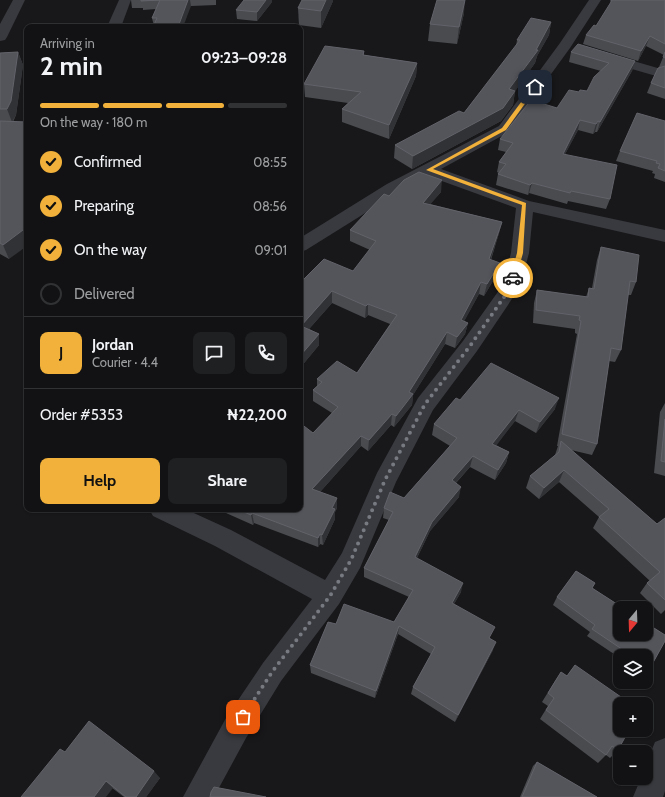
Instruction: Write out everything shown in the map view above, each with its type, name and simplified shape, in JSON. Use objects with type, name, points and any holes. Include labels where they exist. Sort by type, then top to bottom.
[{"type":"street","points":[[0,38],[19,0]]},
{"type":"street","points":[[115,24],[125,0]]},
{"type":"street","points":[[567,26],[580,0]]},
{"type":"street","points":[[303,244],[393,188],[504,129],[566,45],[595,0]]},
{"type":"street","points":[[566,45],[581,49]]},
{"type":"street","points":[[596,54],[656,72]]},
{"type":"street","points":[[428,170],[524,204],[665,236]]},
{"type":"street","points":[[198,797],[236,728],[272,672],[330,596],[351,560],[385,480],[425,404],[470,346],[511,287],[520,253],[524,204]]},
{"type":"street","points":[[167,512],[223,538],[330,596]]},
{"type":"street","points":[[648,797],[665,752]]},
{"type":"building","points":[[160,0],[188,0],[179,24],[154,24],[157,18],[152,18]]},
{"type":"building","points":[[244,0],[266,0],[257,12],[236,10]]},
{"type":"building","points":[[302,0],[326,0],[321,11],[298,8]]},
{"type":"building","points":[[437,0],[465,0],[459,27],[430,24]]},
{"type":"building","points":[[611,0],[665,0],[665,44],[650,36],[641,51],[586,35],[594,25],[596,26]]},
{"type":"building","points":[[531,18],[551,22],[536,50],[538,50],[509,89],[515,91],[503,108],[413,156],[395,145],[459,111],[464,113],[520,40],[517,40]]},
{"type":"building","points":[[578,44],[635,61],[600,122],[598,121],[596,124],[580,120],[563,154],[617,165],[610,199],[571,191],[570,193],[532,183],[530,185],[498,174],[506,164],[499,162],[513,143],[500,139],[531,100],[557,108],[569,90],[579,92],[580,90],[587,91],[594,77],[609,63],[571,52]]},
{"type":"building","points":[[325,46],[364,51],[363,55],[417,63],[389,125],[342,109],[361,92],[304,84]]},
{"type":"building","points":[[18,52],[11,101],[7,109],[0,109],[0,53]]},
{"type":"building","points":[[665,66],[665,88],[651,83],[658,68]]},
{"type":"building","points":[[637,113],[665,121],[665,171],[658,168],[660,164],[656,163],[657,161],[620,151]]},
{"type":"building","points":[[0,121],[24,122],[24,229],[3,245],[0,243]]},
{"type":"building","points":[[419,172],[442,180],[423,203],[502,222],[489,259],[500,263],[487,284],[481,282],[461,320],[468,323],[457,337],[447,332],[409,392],[413,394],[396,416],[392,414],[369,440],[361,436],[312,489],[337,498],[332,508],[335,509],[322,535],[320,534],[318,538],[252,513],[251,515],[244,512],[303,512],[303,425],[313,433],[338,407],[313,390],[322,382],[317,379],[337,361],[357,373],[397,315],[368,304],[366,306],[332,291],[303,324],[303,280],[324,259],[353,271],[376,241],[350,230],[384,194],[389,196],[404,180]]},
{"type":"building","points":[[601,247],[639,255],[636,282],[630,281],[621,350],[611,348],[597,444],[562,434],[581,321],[579,320],[580,316],[536,310],[537,290],[588,297],[589,288],[594,289]]},
{"type":"building","points":[[303,327],[319,334],[303,353]]},
{"type":"building","points":[[491,363],[559,398],[540,422],[519,410],[492,444],[509,452],[498,470],[473,456],[452,480],[461,487],[432,522],[415,557],[463,583],[452,603],[495,627],[489,638],[496,642],[458,715],[413,687],[435,647],[399,626],[376,691],[310,665],[328,622],[336,624],[344,604],[394,622],[413,590],[364,568],[393,512],[384,508],[390,492],[404,498],[457,438],[434,424],[456,398],[460,400]]},
{"type":"building","points":[[665,419],[665,462],[661,461]]},
{"type":"building","points":[[561,441],[657,524],[665,518],[665,600],[647,583],[660,572],[599,517],[609,509],[564,470],[544,488],[530,476],[559,452]]},
{"type":"building","points":[[576,571],[595,583],[592,588],[613,602],[613,641],[653,641],[653,627],[665,635],[665,641],[653,663],[653,649],[622,649],[592,629],[595,625],[557,597]]},
{"type":"building","points":[[575,665],[621,697],[613,697],[613,737],[625,737],[621,745],[613,745],[606,755],[546,710],[554,698],[548,693],[561,672],[567,676]]},
{"type":"building","points":[[89,721],[154,771],[136,797],[126,797],[106,781],[94,797],[21,797],[60,749],[65,752]]},
{"type":"building","points":[[537,762],[597,797],[522,797]]},
{"type":"building","points":[[214,787],[266,797],[210,797]]},
{"type":"way so far","points":[[243,717],[272,672],[330,596],[351,560],[385,480],[425,404],[470,346],[511,287],[513,278]]},
{"type":"route","points":[[513,278],[520,253],[524,204],[428,170],[504,129],[535,87]]}]
